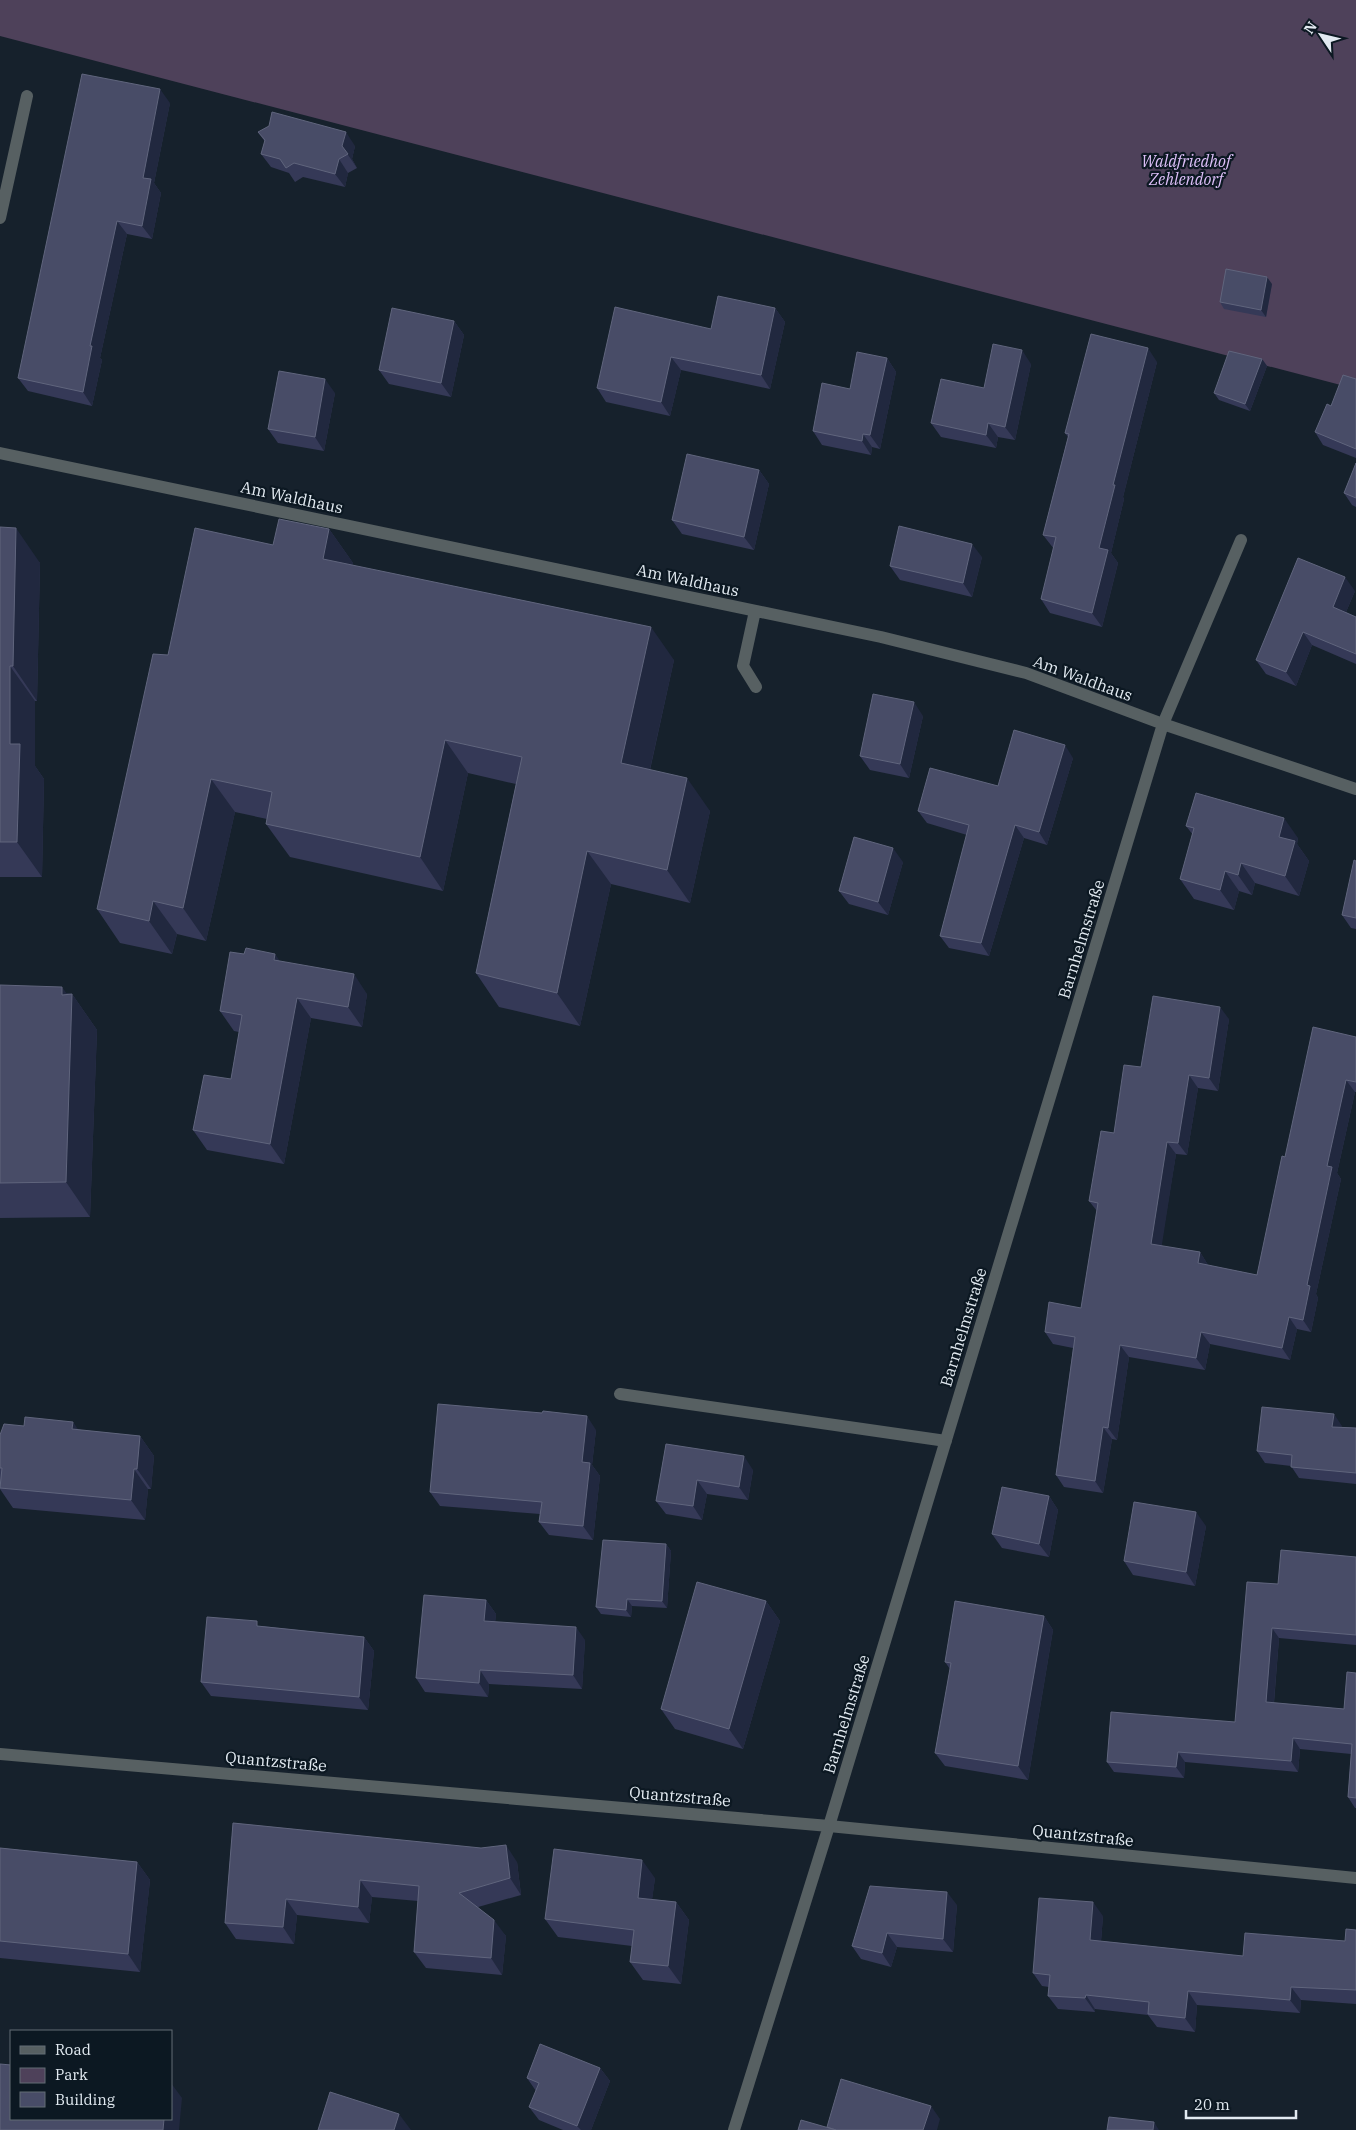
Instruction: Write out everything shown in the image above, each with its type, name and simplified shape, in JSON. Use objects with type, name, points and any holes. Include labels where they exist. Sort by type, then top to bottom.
[{"type":"street","points":[[0,218],[27,96]]},
{"type":"street","name":"Am Waldhaus","points":[[0,453],[881,637],[1026,673],[1163,724],[1356,789]]},
{"type":"street","name":"Barnhelmstraße","points":[[734,2130],[829,1826],[1163,724],[1241,540]]},
{"type":"street","points":[[755,611],[742,666],[756,687]]},
{"type":"street","points":[[620,1394],[946,1441]]},
{"type":"street","name":"Quantzstraße","points":[[0,1754],[829,1826],[1356,1878]]},
{"type":"green space","name":"Waldfriedhof Zehlendorf","points":[[0,0],[1356,0],[1356,389],[0,36]]},
{"type":"building","points":[[82,74],[160,89],[143,178],[151,179],[142,226],[117,221],[90,346],[92,346],[83,392],[18,378]]},
{"type":"building","points":[[272,112],[346,132],[342,146],[348,154],[339,159],[335,174],[294,163],[286,168],[280,159],[261,154],[265,140],[258,132],[269,126]]},
{"type":"building","points":[[1226,269],[1267,277],[1261,310],[1220,302]]},
{"type":"building","points":[[718,296],[775,308],[761,375],[671,357],[661,402],[597,388],[615,307],[711,329]]},
{"type":"building","points":[[392,308],[454,321],[441,383],[379,370]]},
{"type":"building","points":[[1091,334],[1148,348],[1099,548],[1108,550],[1092,613],[1041,599],[1056,537],[1043,535],[1069,434],[1065,433]]},
{"type":"building","points":[[993,344],[1022,350],[1005,427],[988,423],[986,435],[931,423],[941,379],[984,388]]},
{"type":"building","points":[[1229,351],[1262,359],[1245,404],[1214,393]]},
{"type":"building","points":[[857,352],[887,358],[870,435],[863,434],[862,441],[813,431],[822,383],[850,389]]},
{"type":"building","points":[[279,371],[325,379],[315,437],[268,429]]},
{"type":"building","points":[[1343,375],[1356,379],[1356,449],[1315,432],[1327,404],[1331,406]]},
{"type":"building","points":[[687,454],[759,470],[744,537],[672,520]]},
{"type":"building","points":[[1356,463],[1356,498],[1344,493]]},
{"type":"building","points":[[279,519],[329,529],[323,559],[651,627],[621,763],[687,778],[667,870],[587,851],[557,993],[476,973],[522,757],[445,740],[420,857],[266,824],[272,792],[211,779],[183,908],[153,901],[149,921],[97,909],[153,654],[168,655],[195,528],[273,545]]},
{"type":"building","points":[[899,526],[972,544],[963,583],[890,566]]},
{"type":"building","points":[[0,527],[16,528],[13,666],[10,666],[10,744],[20,744],[17,842],[0,842]]},
{"type":"building","points":[[1298,558],[1345,577],[1333,607],[1356,617],[1356,654],[1303,632],[1286,672],[1256,660]]},
{"type":"building","points":[[873,694],[914,702],[900,764],[860,756]]},
{"type":"building","points":[[1014,730],[1065,745],[1039,832],[1015,825],[981,943],[940,936],[969,825],[918,811],[930,768],[998,786]]},
{"type":"building","points":[[1196,793],[1284,818],[1279,837],[1295,841],[1285,876],[1241,863],[1238,875],[1225,871],[1220,890],[1180,879],[1194,828],[1186,826]]},
{"type":"building","points":[[854,837],[893,848],[878,902],[839,891]]},
{"type":"building","points":[[1354,860],[1356,861],[1356,918],[1342,915]]},
{"type":"building","points":[[246,948],[275,954],[274,960],[354,974],[348,1007],[297,998],[270,1144],[193,1130],[204,1075],[231,1079],[242,1015],[220,1011],[230,952],[244,954]]},
{"type":"building","points":[[0,985],[62,987],[62,995],[72,994],[66,1182],[0,1183]]},
{"type":"building","points":[[1153,996],[1220,1007],[1209,1078],[1189,1075],[1178,1143],[1167,1142],[1151,1244],[1200,1252],[1198,1263],[1257,1275],[1282,1156],[1285,1157],[1313,1027],[1356,1037],[1356,1082],[1346,1080],[1327,1166],[1332,1167],[1307,1285],[1310,1286],[1303,1320],[1289,1317],[1282,1348],[1201,1332],[1196,1358],[1120,1345],[1108,1428],[1103,1427],[1095,1481],[1056,1475],[1075,1337],[1045,1332],[1049,1302],[1081,1308],[1098,1203],[1089,1201],[1101,1131],[1114,1133],[1124,1065],[1141,1067]]},
{"type":"building","points":[[438,1404],[587,1416],[582,1462],[590,1463],[583,1526],[539,1522],[542,1502],[430,1492]]},
{"type":"building","points":[[1262,1407],[1334,1414],[1332,1427],[1356,1428],[1356,1473],[1291,1467],[1292,1455],[1257,1451]]},
{"type":"building","points":[[25,1417],[73,1422],[72,1429],[140,1436],[137,1469],[134,1469],[131,1500],[0,1488],[2,1468],[0,1468],[0,1435],[4,1424],[24,1426]]},
{"type":"building","points":[[666,1444],[744,1456],[739,1487],[697,1480],[693,1506],[656,1501]]},
{"type":"building","points":[[1002,1487],[1049,1496],[1039,1544],[992,1534]]},
{"type":"building","points":[[1134,1502],[1196,1512],[1186,1572],[1124,1561]]},
{"type":"building","points":[[603,1540],[666,1544],[662,1601],[627,1599],[626,1610],[596,1607]]},
{"type":"building","points":[[1281,1550],[1356,1557],[1356,1635],[1272,1628],[1266,1702],[1344,1709],[1347,1672],[1356,1673],[1356,1798],[1348,1797],[1352,1744],[1293,1738],[1291,1761],[1178,1752],[1176,1767],[1107,1762],[1111,1712],[1235,1722],[1247,1582],[1278,1584]]},
{"type":"building","points":[[697,1582],[766,1601],[729,1729],[661,1709]]},
{"type":"building","points":[[424,1595],[486,1600],[484,1621],[576,1627],[573,1675],[480,1670],[479,1683],[416,1678]]},
{"type":"building","points":[[955,1601],[1044,1616],[1018,1766],[935,1753],[951,1663],[945,1662]]},
{"type":"building","points":[[207,1617],[257,1621],[257,1626],[364,1637],[359,1697],[201,1682]]},
{"type":"building","points":[[233,1823],[481,1848],[506,1845],[510,1878],[459,1893],[494,1920],[491,1958],[414,1952],[419,1886],[360,1880],[358,1907],[286,1899],[283,1927],[225,1923]]},
{"type":"building","points":[[0,1848],[137,1862],[128,1954],[0,1941]]},
{"type":"building","points":[[554,1849],[642,1860],[638,1898],[676,1902],[668,1966],[630,1962],[634,1930],[545,1919]]},
{"type":"building","points":[[870,1886],[947,1892],[943,1939],[887,1933],[882,1953],[852,1946]]},
{"type":"building","points":[[1039,1898],[1093,1902],[1090,1940],[1243,1956],[1245,1933],[1345,1941],[1346,1929],[1356,1930],[1356,1990],[1291,1987],[1290,2000],[1188,1991],[1185,2018],[1148,2014],[1149,2002],[1086,1995],[1085,1998],[1048,1996],[1050,1975],[1033,1973]]},
{"type":"building","points":[[540,2044],[600,2068],[577,2126],[529,2107],[539,2083],[527,2078]]},
{"type":"building","points":[[0,2064],[10,2065],[10,2120],[164,2120],[163,2130],[0,2130]]},
{"type":"building","points":[[841,2079],[931,2106],[923,2130],[836,2130],[827,2127]]},
{"type":"building","points":[[330,2092],[399,2114],[394,2130],[318,2130]]},
{"type":"building","points":[[1109,2117],[1154,2122],[1153,2130],[1107,2130]]},
{"type":"building","points":[[801,2120],[836,2130],[798,2130]]}]
